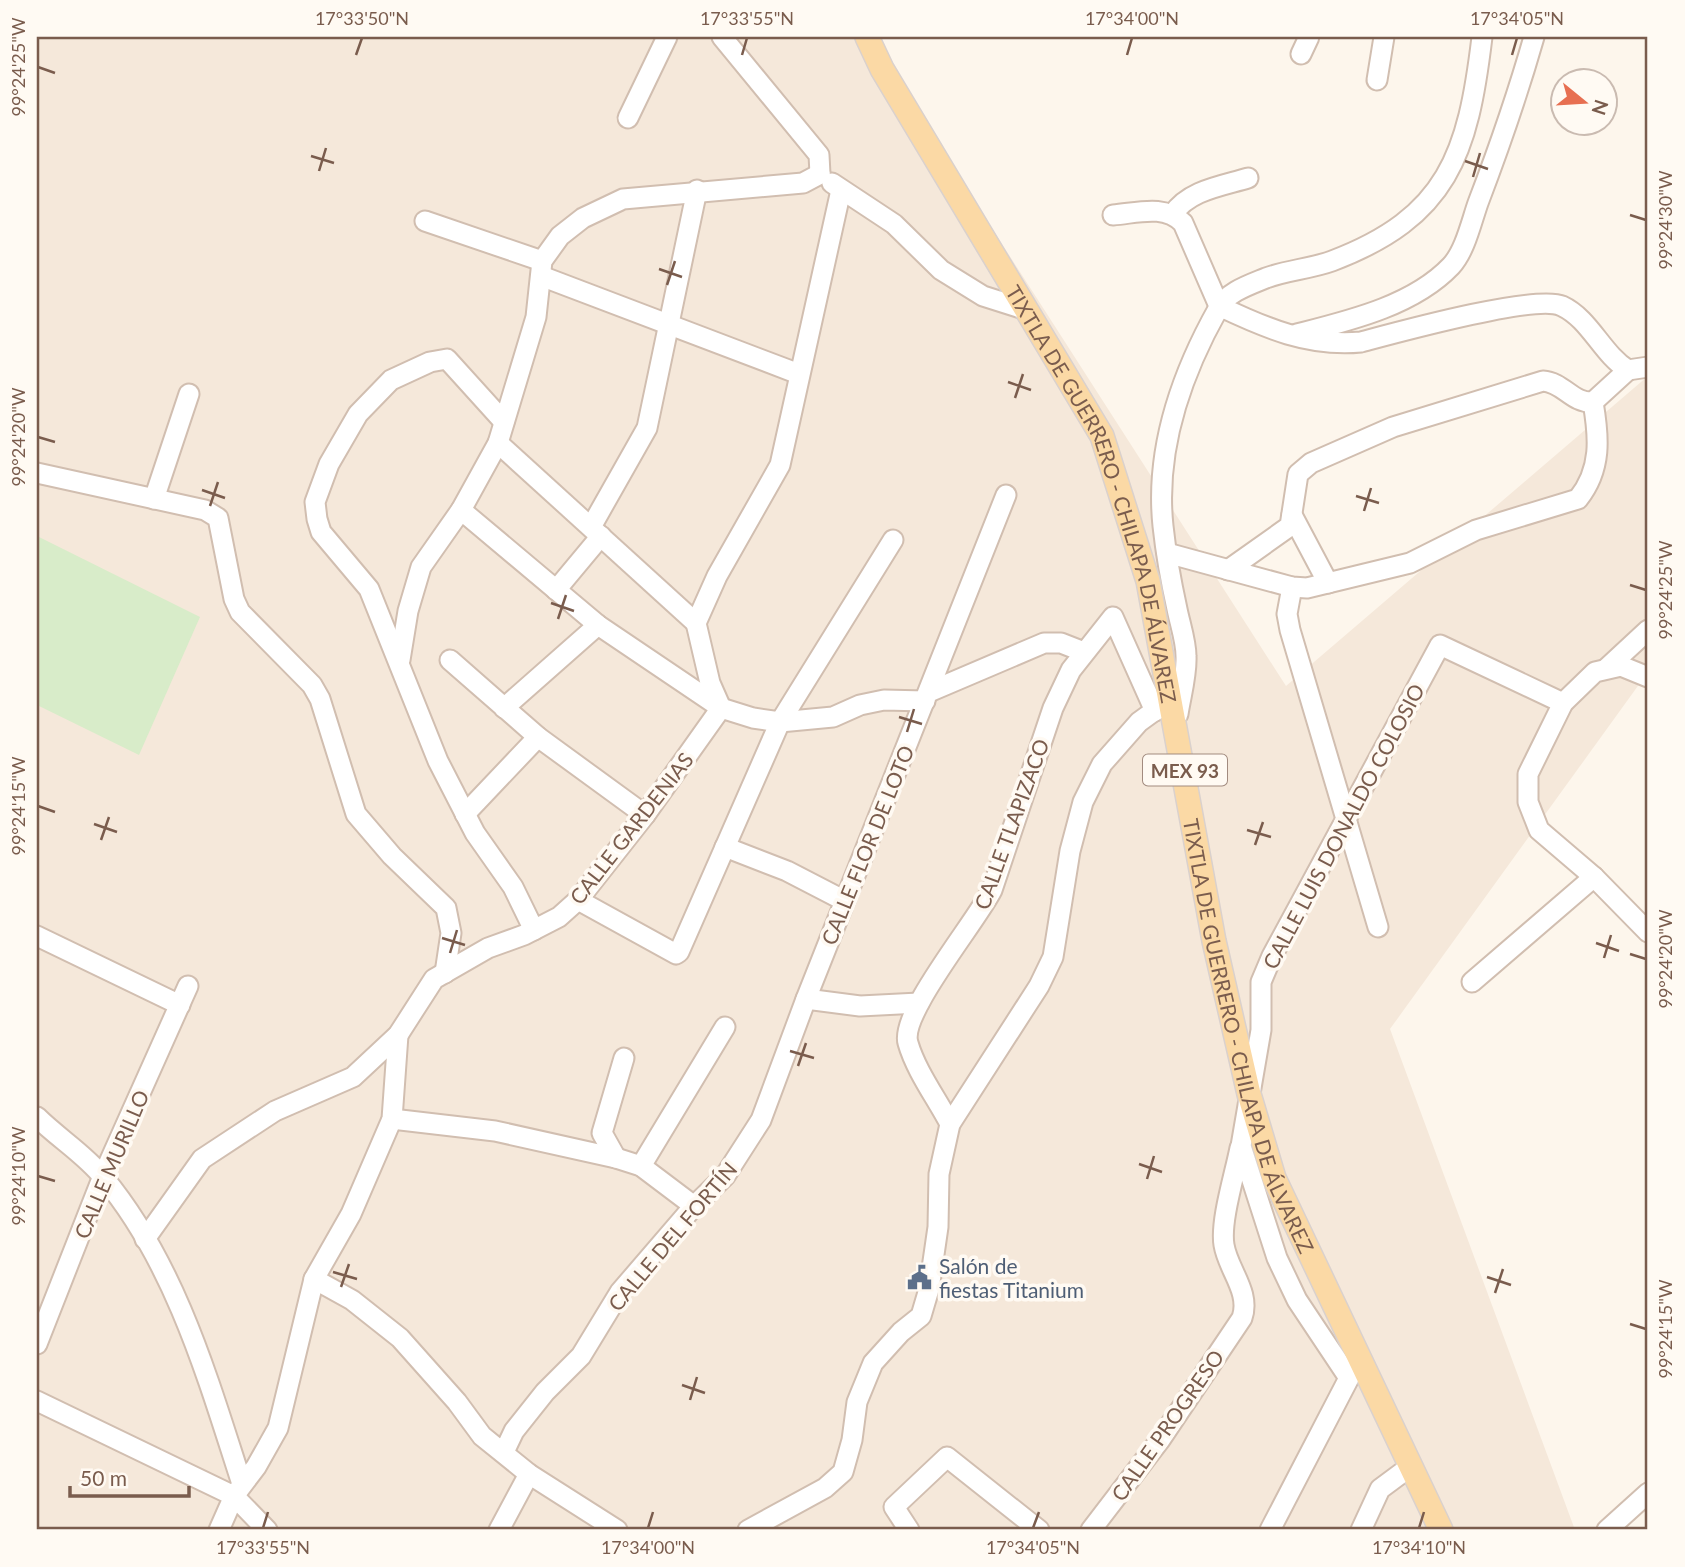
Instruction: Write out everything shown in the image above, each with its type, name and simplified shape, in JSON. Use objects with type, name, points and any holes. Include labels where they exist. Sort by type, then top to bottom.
[{"type":"main road","name":"TIXTLA DE GUERRERO - CHILAPA DE ÁLVAREZ","points":[[867,37],[882,69],[1102,436],[1159,579],[1163,704],[1177,724],[1214,941],[1249,1094],[1274,1178],[1317,1274],[1441,1530]]},
{"type":"street","points":[[628,118],[667,37]]},
{"type":"street","points":[[722,37],[819,155],[820,174],[894,224],[941,270],[983,296],[1027,310]]},
{"type":"street","points":[[1377,80],[1384,37]]},
{"type":"street","points":[[1177,724],[1186,656],[1159,579],[1167,553],[1161,479],[1170,423],[1183,382],[1219,306],[1237,290],[1280,273],[1329,262],[1384,239],[1422,209],[1446,179],[1458,151],[1477,79],[1482,37]]},
{"type":"street","points":[[1291,335],[1379,312],[1441,275],[1453,264],[1465,239],[1517,98],[1534,37]]},
{"type":"street","points":[[400,661],[408,611],[421,567],[461,510],[498,443],[536,317],[542,269],[560,236],[583,218],[623,199],[698,190],[803,183],[820,174]]},
{"type":"street","points":[[1173,214],[1191,196],[1248,178]]},
{"type":"street","points":[[556,590],[596,531],[647,428],[698,190]]},
{"type":"street","points":[[696,624],[716,576],[780,465],[841,190]]},
{"type":"street","points":[[1113,215],[1159,211],[1173,214],[1183,223],[1219,306],[1271,330],[1334,345],[1361,342],[1530,305],[1560,305],[1576,316],[1618,364],[1637,369]]},
{"type":"street","points":[[425,222],[668,324],[799,374]]},
{"type":"street","points":[[504,422],[447,359],[430,362],[391,380],[358,414],[329,464],[315,502],[321,533],[369,589],[438,761],[465,814],[513,887],[534,930]]},
{"type":"street","points":[[1228,570],[1290,526],[1298,474],[1311,463],[1393,427],[1543,381],[1558,385],[1580,401],[1593,402],[1637,369]]},
{"type":"street","points":[[154,499],[188,394]]},
{"type":"street","points":[[1167,553],[1292,587],[1307,588],[1410,562],[1476,530],[1578,499],[1586,490],[1600,445],[1593,402]]},
{"type":"street","points":[[498,443],[696,624],[710,683],[721,708]]},
{"type":"street","points":[[37,473],[205,510],[218,518],[234,599],[240,612],[312,685],[320,699],[356,814],[392,856],[446,908],[451,933],[445,972]]},
{"type":"street","name":"CALLE FLOR DE LOTO","points":[[806,999],[1006,495]]},
{"type":"street","points":[[461,510],[598,625],[721,708],[753,718],[780,722],[833,717],[860,705],[927,696],[1044,643],[1062,643],[1084,652]]},
{"type":"street","points":[[1292,514],[1328,583]]},
{"type":"street","points":[[578,900],[676,954],[680,952],[780,722],[893,540]]},
{"type":"street","points":[[1292,587],[1287,614],[1290,630],[1378,926]]},
{"type":"street","name":"CALLE TLAPIZACO","points":[[950,1124],[907,1041],[919,1003],[926,988],[980,915],[992,890],[1053,708],[1084,652],[1113,617],[1163,704]]},
{"type":"street","points":[[504,708],[598,625]]},
{"type":"street","points":[[1607,668],[1648,630]]},
{"type":"street","name":"CALLE LUIS DONALDO COLOSIO","points":[[1242,1318],[1246,1307],[1224,1245],[1261,1030],[1261,982],[1272,956],[1440,645],[1563,703]]},
{"type":"street","points":[[450,660],[538,737],[645,815]]},
{"type":"street","points":[[1648,677],[1620,666],[1595,672],[1563,703],[1528,774],[1528,802],[1539,830],[1594,877],[1648,932]]},
{"type":"street","points":[[748,1530],[825,1488],[843,1472],[852,1440],[857,1402],[873,1363],[901,1332],[921,1316],[935,1252],[939,1174],[950,1124],[1039,986],[1053,957],[1070,852],[1083,802],[1102,764],[1139,722],[1163,704]]},
{"type":"street","name":"CALLE GARDENIAS","points":[[145,1239],[202,1159],[275,1111],[353,1077],[398,1035],[434,979],[488,948],[559,917],[578,900],[645,815],[721,708]]},
{"type":"street","points":[[465,814],[538,737]]},
{"type":"street","points":[[725,847],[787,871],[845,901]]},
{"type":"street","points":[[1472,982],[1594,877]]},
{"type":"street","points":[[37,936],[180,1005]]},
{"type":"street","name":"CALLE MURILLO","points":[[37,1345],[103,1177],[188,986]]},
{"type":"street","points":[[806,999],[860,1006],[919,1003]]},
{"type":"street","name":"CALLE DEL FORTÍN","points":[[504,1452],[514,1431],[545,1392],[581,1356],[620,1292],[694,1206],[725,1176],[761,1120],[806,999]]},
{"type":"street","points":[[641,1166],[725,1027]]},
{"type":"street","points":[[219,1530],[238,1490],[278,1428],[314,1279],[351,1214],[392,1119],[398,1035]]},
{"type":"street","points":[[616,1158],[602,1133],[624,1058]]},
{"type":"street","points":[[37,1117],[103,1177],[145,1239],[197,1346],[238,1490],[267,1530]]},
{"type":"street","points":[[392,1119],[495,1131],[616,1158],[641,1166],[694,1206]]},
{"type":"street","points":[[1241,1146],[1282,1268],[1297,1300],[1349,1378],[1270,1530]]},
{"type":"street","points":[[314,1279],[352,1300],[400,1338],[457,1402],[482,1436],[529,1474],[617,1530]]},
{"type":"street","name":"CALLE PROGRESO","points":[[1091,1530],[1160,1440],[1242,1318]]},
{"type":"street","points":[[37,1401],[238,1490]]},
{"type":"street","points":[[909,1530],[894,1507],[947,1457],[1039,1530]]},
{"type":"street","points":[[1361,1530],[1380,1489],[1411,1466]]},
{"type":"street","points":[[499,1530],[529,1474]]},
{"type":"street","points":[[1607,1530],[1648,1493]]},
{"type":"shaded area","points":[[37,37],[869,37],[1286,686],[1648,376],[1648,672],[1390,1029],[1575,1530],[37,1530]]},
{"type":"green space","points":[[37,536],[200,617],[139,755],[37,705]]},
{"type":"place","name":"Salón de fiestas Titanium","points":[[919,1277]]}]
